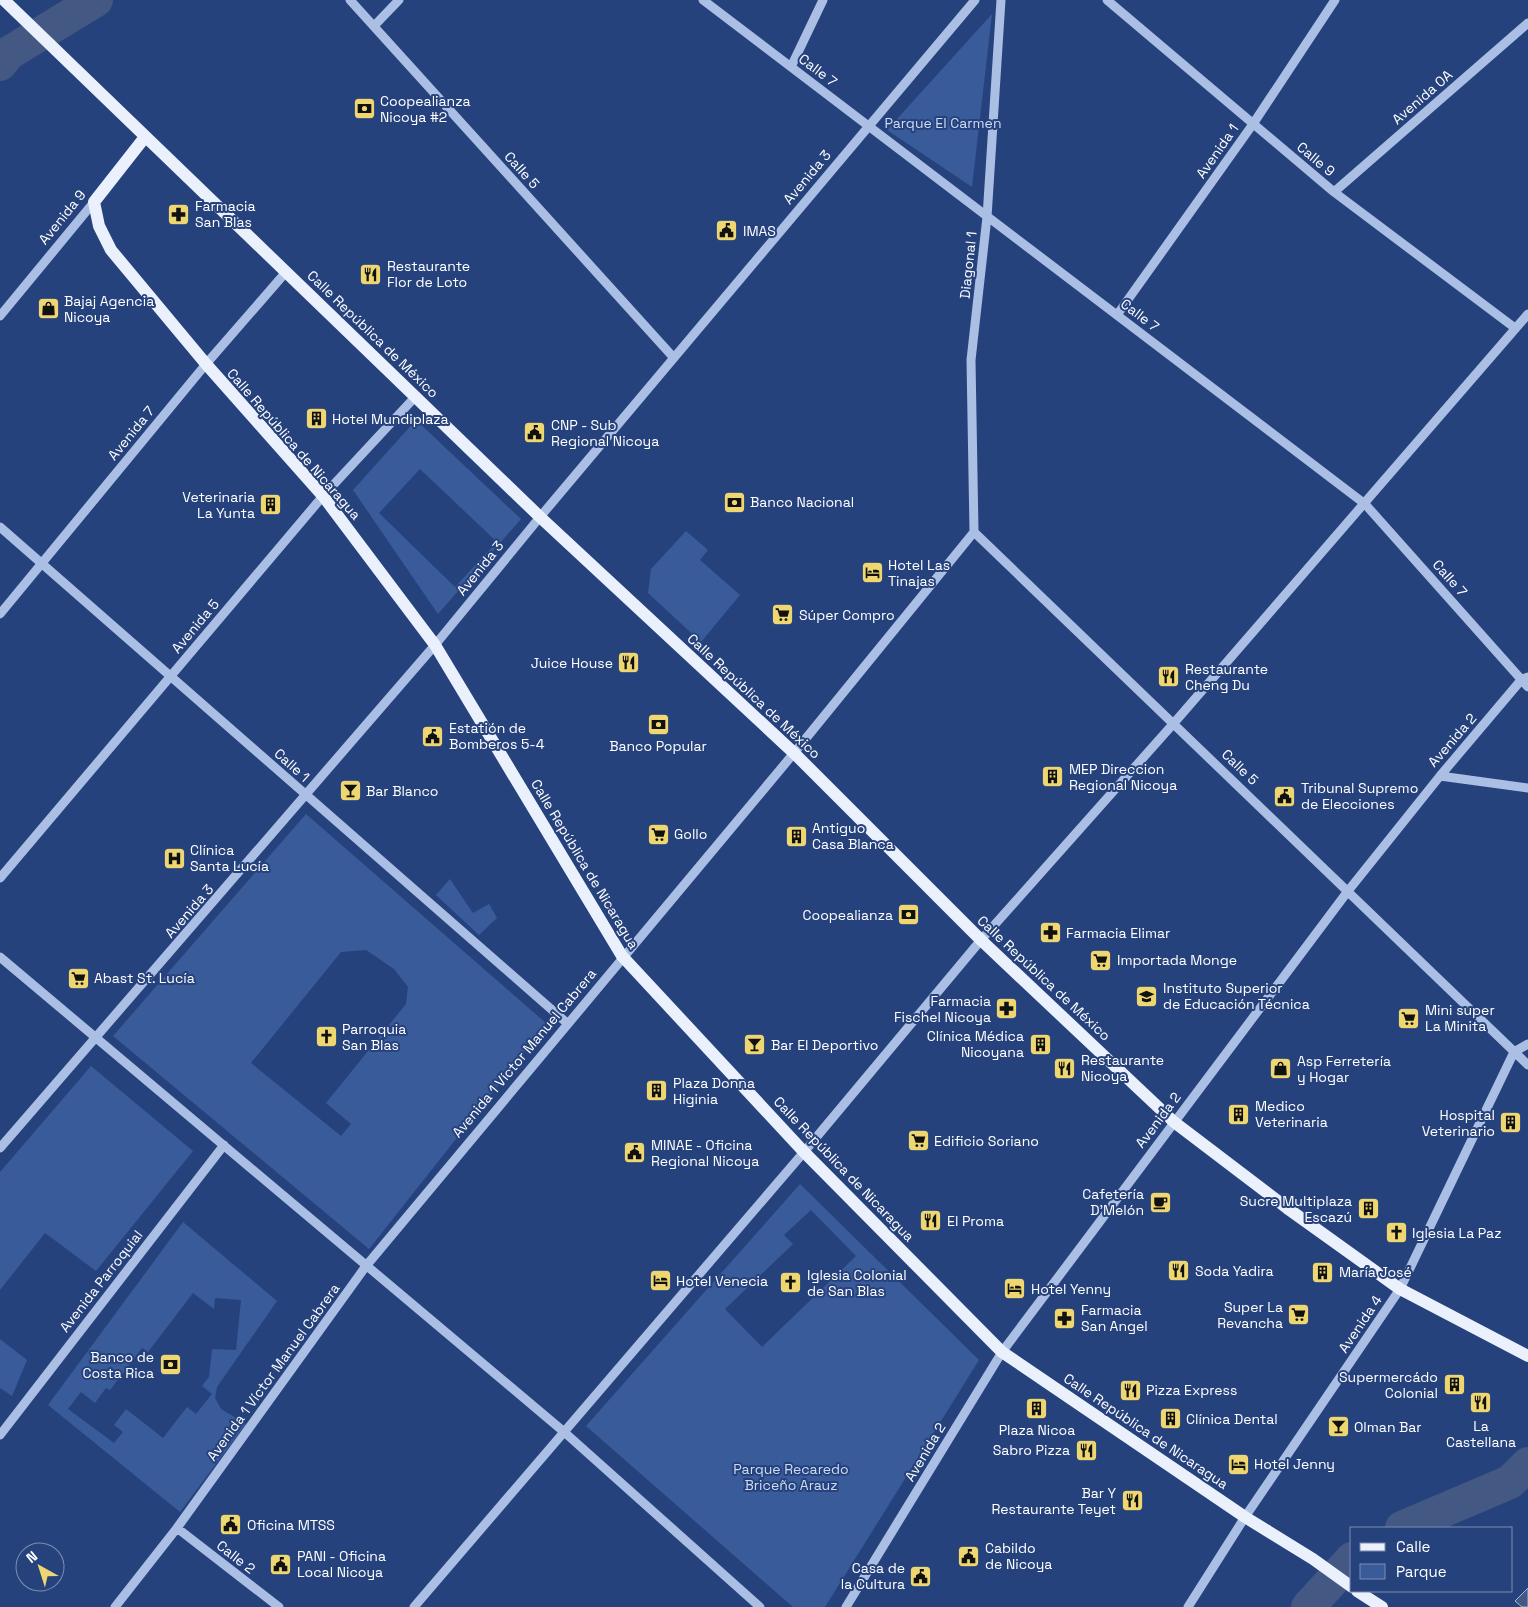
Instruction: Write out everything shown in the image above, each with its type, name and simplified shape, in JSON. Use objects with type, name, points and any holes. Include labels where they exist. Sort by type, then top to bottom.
[{"type":"main road","name":"Calle República de México","points":[[4,0],[540,517],[794,753],[981,940],[1174,1122],[1287,1208],[1400,1289],[1528,1356]]},
{"type":"main road","name":"Avenida 9","points":[[94,202],[145,137]]},
{"type":"main road","name":"Calle República de Nicaragua","points":[[94,202],[98,226],[111,250],[206,364],[323,496],[435,645],[622,956],[804,1152],[1002,1352],[1245,1518],[1314,1560],[1350,1586]]},
{"type":"main road","points":[[1359,1592],[1382,1607]]},
{"type":"street","name":"Calle 5","points":[[350,0],[674,358]]},
{"type":"street","points":[[374,26],[399,0]]},
{"type":"street","name":"Calle 7","points":[[704,0],[1365,504],[1526,681]]},
{"type":"street","points":[[791,66],[823,0]]},
{"type":"street","name":"Avenida 3","points":[[0,1148],[435,645],[868,125],[975,0]]},
{"type":"street","name":"Diagonal 1","points":[[974,532],[971,360],[987,217],[1001,0]]},
{"type":"street","name":"Calle 9","points":[[1107,0],[1334,192],[1515,328]]},
{"type":"street","name":"Avenida 1","points":[[1117,315],[1253,124],[1335,0]]},
{"type":"street","name":"Avenida 0A","points":[[1334,192],[1528,23]]},
{"type":"street","name":"Avenida 9","points":[[0,316],[94,202]]},
{"type":"street","name":"Avenida 7","points":[[0,614],[206,364],[286,272]]},
{"type":"street","points":[[414,1607],[804,1152],[981,940],[1174,723],[1528,314]]},
{"type":"street","name":"Avenida 5","points":[[0,878],[323,496],[416,396]]},
{"type":"street","name":"Calle 1","points":[[0,527],[172,675],[305,795],[567,1023]]},
{"type":"street","name":"Calle 5","points":[[974,532],[1528,1065]]},
{"type":"street","name":"Avenida 1 Víctor Manuel Cabrera","points":[[115,1607],[177,1528],[366,1266],[622,956],[794,753],[974,532]]},
{"type":"street","name":"Avenida 2","points":[[846,1607],[1002,1352],[1348,891],[1440,776],[1526,681]]},
{"type":"street","points":[[1440,776],[1528,788]]},
{"type":"street","points":[[0,957],[563,1431],[760,1607]]},
{"type":"street","points":[[1514,1052],[1528,1044]]},
{"type":"street","name":"Avenida 4","points":[[1188,1607],[1245,1518],[1400,1289],[1514,1052]]},
{"type":"street","name":"Avenida Parroquial","points":[[0,1435],[224,1145]]},
{"type":"street","name":"Calle 2","points":[[177,1528],[279,1607]]},
{"type":"green space","name":"Parque El Carmen","points":[[992,14],[972,187],[887,130]]},
{"type":"green space","points":[[416,420],[521,519],[438,614],[353,490]],"holes":[[[420,469],[497,542],[455,587],[379,513]]]},
{"type":"green space","points":[[686,531],[708,550],[700,560],[740,595],[701,642],[648,593],[651,569]]},
{"type":"green space","points":[[306,814],[547,1024],[369,1249],[113,1036]],"holes":[[[366,950],[394,969],[408,987],[406,1004],[326,1103],[351,1124],[341,1136],[251,1063],[341,952]]]},
{"type":"green space","points":[[450,879],[473,913],[489,904],[497,918],[479,935],[436,895]]},
{"type":"green space","points":[[91,1066],[193,1151],[96,1271],[45,1233],[0,1290],[0,1172]]},
{"type":"green space","name":"Parque Recaredo Briceño Arauz","points":[[800,1184],[979,1360],[825,1607],[793,1607],[586,1426]],"holes":[[[811,1210],[856,1256],[762,1347],[725,1309],[793,1244],[784,1235]]]},
{"type":"green space","points":[[183,1222],[277,1301],[217,1387],[215,1398],[221,1409],[246,1424],[180,1512],[48,1405]],"holes":[[[193,1293],[214,1309],[215,1298],[241,1300],[236,1350],[212,1349],[209,1377],[202,1386],[212,1394],[196,1414],[187,1407],[163,1438],[126,1409],[114,1425],[123,1432],[114,1443],[68,1409],[81,1392],[95,1403],[106,1388],[110,1390],[142,1348],[148,1352]]]},
{"type":"green space","points":[[0,1339],[27,1360],[12,1396],[0,1388]]},
{"type":"shaded area","points":[[1528,1588],[1528,1607],[1522,1607],[1515,1601]]},
{"type":"waterway","points":[[0,64],[9,53],[96,0]]},
{"type":"waterway","points":[[1404,1527],[1510,1482],[1528,1464]]},
{"type":"waterway","points":[[1308,1607],[1350,1561]]},
{"type":"place","name":"Coopealianza Nicoya #2","points":[[364,109]]},
{"type":"place","name":"Farmacia San Blas","points":[[179,214]]},
{"type":"place","name":"IMAS","points":[[727,231]]},
{"type":"place","name":"Restaurante Flor de Loto","points":[[371,274]]},
{"type":"place","name":"Bajaj Agencia Nicoya","points":[[48,309]]},
{"type":"place","name":"Hotel Mundiplaza","points":[[316,419]]},
{"type":"place","name":"CNP - Sub Regional Nicoya","points":[[535,433]]},
{"type":"place","name":"Banco Nacional","points":[[734,502]]},
{"type":"place","name":"Veterinaria La Yunta","points":[[271,505]]},
{"type":"place","name":"Hotel Las Tinajas","points":[[872,573]]},
{"type":"place","name":"Súper Compro","points":[[783,615]]},
{"type":"place","name":"Juice House","points":[[629,663]]},
{"type":"place","name":"Restaurante Cheng Du","points":[[1169,677]]},
{"type":"place","name":"Banco Popular","points":[[658,724]]},
{"type":"place","name":"Estatión de Bomberos 5-4","points":[[433,736]]},
{"type":"place","name":"MEP Direccion Regional Nicoya","points":[[1053,777]]},
{"type":"place","name":"Bar Blanco","points":[[350,791]]},
{"type":"place","name":"Tribunal Supremo de Elecciones","points":[[1285,796]]},
{"type":"place","name":"Gollo","points":[[658,834]]},
{"type":"place","name":"Antiguo Casa Blanca","points":[[796,836]]},
{"type":"place","name":"Clínica Santa Lucía","points":[[174,858]]},
{"type":"place","name":"Coopealianza","points":[[909,915]]},
{"type":"place","name":"Farmacia Elimar","points":[[1050,933]]},
{"type":"place","name":"Importada Monge","points":[[1101,960]]},
{"type":"place","name":"Abast St. Lucía","points":[[78,978]]},
{"type":"place","name":"Instituto Superior de Educación Técnica","points":[[1147,996]]},
{"type":"place","name":"Farmacia Fischel Nicoya","points":[[1007,1009]]},
{"type":"place","name":"Mini super La Minita","points":[[1409,1018]]},
{"type":"place","name":"Parroquia San Blas","points":[[326,1037]]},
{"type":"place","name":"Clínica Médica Nicoyana","points":[[1040,1044]]},
{"type":"place","name":"Bar El Deportivo","points":[[755,1045]]},
{"type":"place","name":"Restaurante Nicoya","points":[[1065,1068]]},
{"type":"place","name":"Asp Ferretería y Hogar","points":[[1281,1069]]},
{"type":"place","name":"Plaza Donna Higinia","points":[[657,1091]]},
{"type":"place","name":"Medico Veterinaria","points":[[1239,1114]]},
{"type":"place","name":"Hospital Veterinario","points":[[1511,1123]]},
{"type":"place","name":"Edificio Soriano","points":[[918,1141]]},
{"type":"place","name":"MINAE - Oficina Regional Nicoya","points":[[635,1153]]},
{"type":"place","name":"Cafetería D'Melón","points":[[1160,1202]]},
{"type":"place","name":"Sucre Multiplaza Escazú","points":[[1368,1209]]},
{"type":"place","name":"El Proma","points":[[931,1221]]},
{"type":"place","name":"Iglesia La Paz","points":[[1396,1233]]},
{"type":"place","name":"Soda Yadira","points":[[1179,1271]]},
{"type":"place","name":"María José","points":[[1323,1272]]},
{"type":"place","name":"Hotel Venecia","points":[[660,1281]]},
{"type":"place","name":"Iglesia Colonial de San Blas","points":[[791,1283]]},
{"type":"place","name":"Hotel Yenny","points":[[1015,1289]]},
{"type":"place","name":"Super La Revancha","points":[[1299,1315]]},
{"type":"place","name":"Farmacia San Angel","points":[[1065,1318]]},
{"type":"place","name":"Banco de Costa Rica","points":[[170,1365]]},
{"type":"place","name":"Supermercádo Colonial","points":[[1454,1385]]},
{"type":"place","name":"Pizza Express","points":[[1130,1390]]},
{"type":"place","name":"La Castellana","points":[[1481,1403]]},
{"type":"place","name":"Plaza Nicoa","points":[[1037,1408]]},
{"type":"place","name":"Clínica Dental","points":[[1170,1419]]},
{"type":"place","name":"Olman Bar","points":[[1338,1427]]},
{"type":"place","name":"Sabro Pizza","points":[[1086,1450]]},
{"type":"place","name":"Hotel Jenny","points":[[1238,1464]]},
{"type":"place","name":"Bar Y Restaurante Teyet","points":[[1132,1501]]},
{"type":"place","name":"Oficina MTSS","points":[[231,1525]]},
{"type":"place","name":"Cabildo de Nicoya","points":[[969,1556]]},
{"type":"place","name":"PANI - Oficina Local Nicoya","points":[[281,1564]]},
{"type":"place","name":"Casa de la Cultura","points":[[921,1576]]}]
